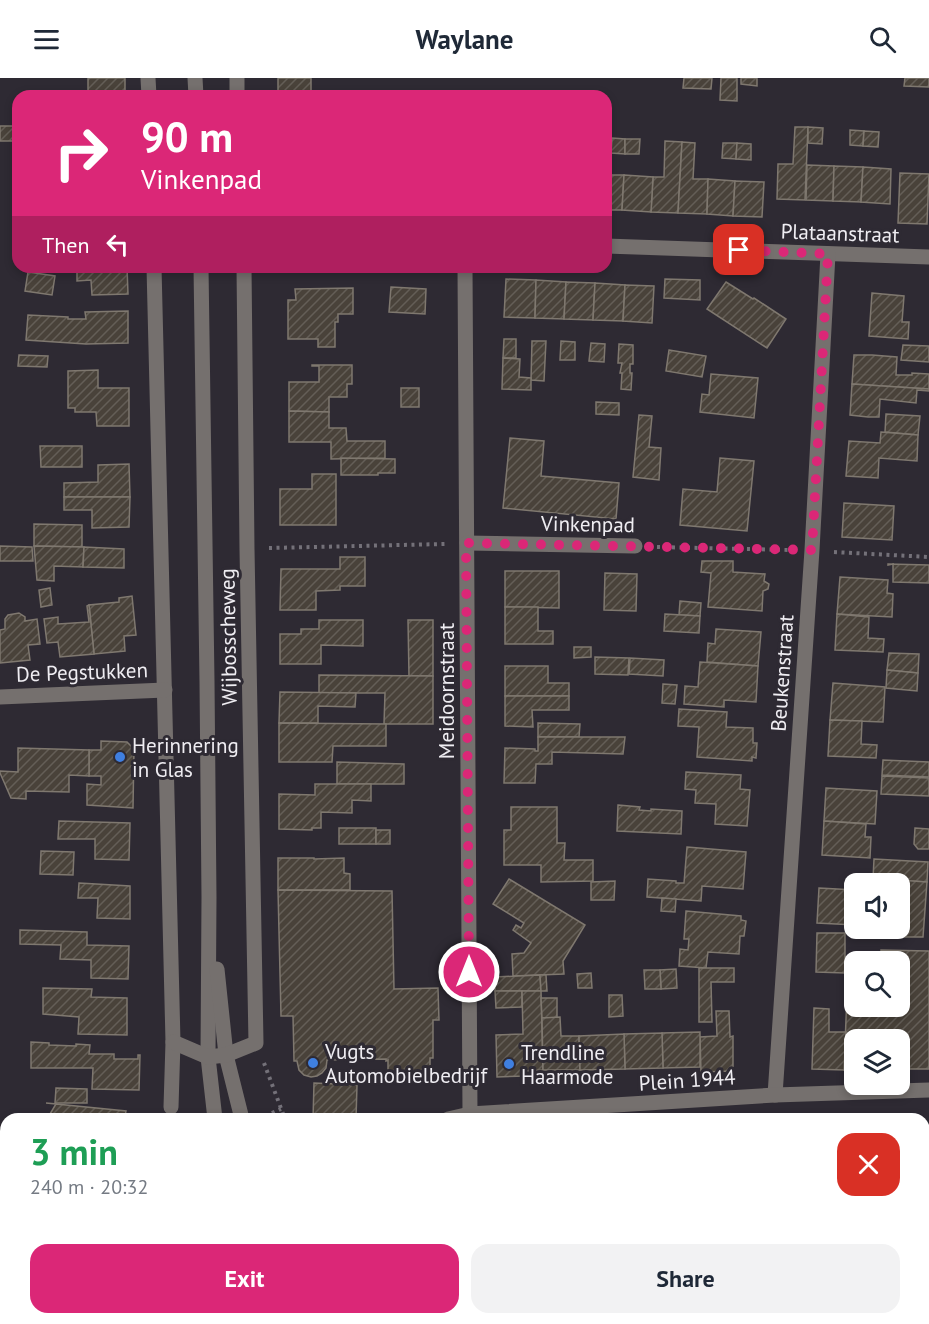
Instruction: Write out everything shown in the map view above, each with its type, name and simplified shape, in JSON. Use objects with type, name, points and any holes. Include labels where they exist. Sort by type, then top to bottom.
[{"type":"street","name":"Plataanstraat","points":[[612,246],[929,257]]},
{"type":"street","name":"Beukenstraat","points":[[775,1095],[812,550],[828,254]]},
{"type":"street","points":[[154,273],[173,1042],[171,1107]]},
{"type":"street","name":"Wijbosscheweg","points":[[201,273],[209,897],[208,1057],[214,1113]]},
{"type":"street","name":"Wijbosscheweg","points":[[244,273],[256,1043]]},
{"type":"street","name":"Meidoornstraat","points":[[465,273],[470,1113]]},
{"type":"street","name":"Vinkenpad","points":[[466,543],[635,546]]},
{"type":"street","name":"De Pegstukken","points":[[0,697],[165,690]]},
{"type":"street","name":"Wijbosscheweg","points":[[209,897],[226,1055],[240,1113]]},
{"type":"street","points":[[173,1042],[208,1057],[226,1055],[256,1043]]},
{"type":"street","name":"Plein 1944","points":[[486,1113],[775,1095],[929,1090]]},
{"type":"path","points":[[247,549],[466,543]]},
{"type":"path","name":"Vinkenpad","points":[[635,546],[812,550],[929,557]]},
{"type":"path","points":[[256,1043],[283,1113]]},
{"type":"path","points":[[272,1113],[281,1109]]},
{"type":"building","points":[[88,78],[125,78],[125,90],[88,90]]},
{"type":"building","points":[[278,78],[311,78],[311,90],[278,90]]},
{"type":"building","points":[[684,78],[712,78],[711,89],[683,88]]},
{"type":"building","points":[[721,78],[737,78],[737,101],[720,100]]},
{"type":"building","points":[[741,78],[757,78],[757,86],[741,84]]},
{"type":"building","points":[[905,78],[929,78],[929,87],[904,86]]},
{"type":"building","points":[[0,126],[12,126],[12,141],[0,141]]},
{"type":"building","points":[[795,127],[808,127],[805,200],[777,199],[778,164],[793,164]]},
{"type":"building","points":[[808,127],[823,128],[822,144],[808,143]]},
{"type":"building","points":[[850,130],[864,131],[863,146],[850,145]]},
{"type":"building","points":[[864,131],[879,132],[878,147],[863,146]]},
{"type":"building","points":[[612,138],[625,139],[625,154],[612,153]]},
{"type":"building","points":[[625,139],[640,139],[639,154],[625,154]]},
{"type":"building","points":[[665,141],[682,142],[678,213],[651,212],[653,177],[664,177]]},
{"type":"building","points":[[682,142],[695,143],[693,179],[708,179],[707,214],[678,213]]},
{"type":"building","points":[[723,143],[737,143],[736,159],[722,158]]},
{"type":"building","points":[[737,143],[751,144],[751,160],[736,159]]},
{"type":"building","points":[[807,165],[834,166],[833,201],[806,200]]},
{"type":"building","points":[[834,166],[863,167],[861,202],[833,201]]},
{"type":"building","points":[[863,167],[891,169],[890,204],[861,202]]},
{"type":"building","points":[[900,173],[929,174],[927,224],[898,223]]},
{"type":"building","points":[[612,175],[624,175],[622,210],[612,210]]},
{"type":"building","points":[[624,175],[653,177],[651,212],[622,210]]},
{"type":"building","points":[[708,179],[735,181],[733,216],[707,214]]},
{"type":"building","points":[[735,181],[764,182],[762,217],[733,216]]},
{"type":"building","points":[[28,273],[55,276],[52,295],[25,291]]},
{"type":"building","points":[[77,273],[127,273],[128,294],[92,295],[91,280],[77,281]]},
{"type":"building","points":[[506,279],[536,280],[535,318],[504,317]]},
{"type":"building","points":[[665,279],[700,280],[700,300],[664,298]]},
{"type":"building","points":[[536,280],[566,282],[564,319],[535,318]]},
{"type":"building","points":[[566,282],[595,283],[593,320],[564,319]]},
{"type":"building","points":[[726,282],[786,319],[767,348],[707,309]]},
{"type":"building","points":[[595,283],[625,285],[623,321],[593,320]]},
{"type":"building","points":[[625,285],[654,286],[652,323],[623,321]]},
{"type":"building","points":[[391,287],[426,289],[425,314],[389,312]]},
{"type":"building","points":[[353,288],[353,314],[338,314],[338,322],[335,322],[335,347],[318,347],[318,339],[288,339],[288,300],[296,300],[295,289]]},
{"type":"building","points":[[872,293],[904,296],[902,322],[909,322],[908,339],[869,336]]},
{"type":"building","points":[[128,311],[128,343],[86,344],[26,340],[28,315],[86,319],[85,312]]},
{"type":"building","points":[[504,339],[516,339],[516,358],[503,358]]},
{"type":"building","points":[[532,341],[546,341],[544,381],[531,380]]},
{"type":"building","points":[[561,341],[575,342],[575,360],[560,360]]},
{"type":"building","points":[[591,343],[605,344],[604,362],[589,361]]},
{"type":"building","points":[[619,344],[633,345],[633,364],[630,364],[631,390],[621,389],[622,363],[618,363]]},
{"type":"building","points":[[903,345],[929,346],[929,362],[901,360]]},
{"type":"building","points":[[669,350],[706,356],[702,377],[666,371]]},
{"type":"building","points":[[19,355],[48,356],[47,367],[18,366]]},
{"type":"building","points":[[854,355],[897,357],[896,375],[929,374],[929,389],[852,384]]},
{"type":"building","points":[[503,358],[520,359],[519,377],[531,378],[531,390],[502,389]]},
{"type":"building","points":[[312,365],[352,365],[352,384],[347,384],[347,397],[329,397],[329,412],[289,411],[289,382],[319,382],[319,366]]},
{"type":"building","points":[[98,370],[98,388],[129,388],[129,426],[97,426],[96,412],[75,412],[75,408],[68,408],[68,371]]},
{"type":"building","points":[[711,374],[758,378],[754,418],[700,412],[702,394],[709,395]]},
{"type":"building","points":[[852,384],[929,389],[929,391],[917,390],[916,403],[880,399],[879,417],[868,417],[850,415]]},
{"type":"building","points":[[401,388],[419,388],[419,407],[401,407]]},
{"type":"building","points":[[596,402],[619,403],[619,415],[596,414]]},
{"type":"building","points":[[289,411],[329,412],[329,428],[346,428],[347,441],[385,441],[385,458],[331,459],[331,442],[289,442]]},
{"type":"building","points":[[886,414],[920,416],[918,435],[885,432]]},
{"type":"building","points":[[639,415],[652,416],[649,447],[661,448],[659,480],[633,477]]},
{"type":"building","points":[[881,432],[918,435],[917,461],[879,458],[878,478],[846,476],[849,441],[880,443]]},
{"type":"building","points":[[510,438],[544,441],[541,476],[619,483],[616,519],[503,508]]},
{"type":"building","points":[[40,446],[82,446],[82,467],[41,467]]},
{"type":"building","points":[[341,458],[395,459],[395,473],[341,475]]},
{"type":"building","points":[[720,458],[754,461],[747,531],[680,525],[683,489],[717,492]]},
{"type":"building","points":[[129,464],[130,497],[64,497],[64,483],[98,482],[98,465]]},
{"type":"building","points":[[312,474],[336,474],[336,525],[280,525],[280,489],[312,489]]},
{"type":"building","points":[[64,497],[130,497],[129,527],[92,528],[92,510],[64,510]]},
{"type":"building","points":[[844,503],[894,506],[892,540],[842,537]]},
{"type":"building","points":[[34,524],[82,525],[82,547],[34,546]]},
{"type":"building","points":[[0,546],[32,547],[33,561],[0,561]]},
{"type":"building","points":[[34,546],[84,547],[83,567],[54,566],[54,581],[37,580]]},
{"type":"building","points":[[84,547],[124,549],[124,568],[83,567]]},
{"type":"building","points":[[340,557],[365,557],[365,586],[340,586],[340,590],[316,591],[316,610],[280,610],[281,569],[340,569]]},
{"type":"building","points":[[702,561],[733,561],[733,572],[765,574],[764,581],[769,584],[768,589],[763,591],[762,611],[708,607],[711,573],[701,572]]},
{"type":"building","points":[[893,564],[929,565],[929,583],[893,582]]},
{"type":"building","points":[[505,571],[559,571],[559,608],[505,607]]},
{"type":"building","points":[[605,573],[637,574],[636,611],[604,610]]},
{"type":"building","points":[[840,577],[888,580],[887,593],[893,594],[892,617],[837,614]]},
{"type":"building","points":[[50,588],[52,605],[41,607],[39,590]]},
{"type":"building","points":[[132,596],[136,635],[124,636],[125,651],[94,654],[89,605],[119,602],[119,598]]},
{"type":"building","points":[[680,601],[701,603],[700,616],[679,615]]},
{"type":"building","points":[[89,605],[94,654],[60,657],[58,642],[47,643],[44,619],[58,617],[58,624],[89,622],[87,606]]},
{"type":"building","points":[[505,607],[538,607],[538,631],[553,631],[553,644],[505,644]]},
{"type":"building","points":[[19,613],[25,617],[25,621],[37,619],[40,644],[28,645],[30,660],[0,663],[0,630],[5,629],[5,619],[8,615]]},
{"type":"building","points":[[665,614],[700,616],[699,633],[664,631]]},
{"type":"building","points":[[837,614],[869,617],[868,638],[884,639],[883,652],[835,650]]},
{"type":"building","points":[[319,620],[363,620],[363,646],[321,645],[321,664],[280,664],[280,634],[301,634],[301,629],[319,629]]},
{"type":"building","points":[[408,620],[433,620],[433,676],[409,676]]},
{"type":"building","points":[[716,629],[761,632],[758,666],[707,662],[708,643],[715,644]]},
{"type":"building","points":[[574,647],[591,647],[591,657],[574,658]]},
{"type":"building","points":[[889,653],[919,654],[918,673],[887,670]]},
{"type":"building","points":[[595,657],[629,658],[628,675],[595,674]]},
{"type":"building","points":[[630,658],[664,660],[663,676],[629,674]]},
{"type":"building","points":[[700,662],[758,666],[756,702],[724,700],[724,707],[684,704],[685,686],[698,687]]},
{"type":"building","points":[[505,666],[548,666],[548,683],[569,683],[569,696],[505,696]]},
{"type":"building","points":[[887,670],[918,673],[917,691],[886,688]]},
{"type":"building","points":[[319,675],[433,676],[433,724],[384,724],[385,693],[319,693]]},
{"type":"building","points":[[833,683],[885,687],[883,722],[830,720]]},
{"type":"building","points":[[663,684],[677,685],[675,704],[662,703]]},
{"type":"building","points":[[280,692],[356,693],[355,707],[318,706],[318,723],[279,723]]},
{"type":"building","points":[[505,696],[569,696],[569,710],[532,710],[533,727],[505,726]]},
{"type":"building","points":[[679,709],[727,712],[726,727],[753,728],[753,743],[757,743],[756,758],[752,757],[752,761],[697,757],[699,727],[678,726]]},
{"type":"building","points":[[830,720],[862,721],[861,744],[877,745],[876,758],[828,756]]},
{"type":"building","points":[[279,723],[386,724],[386,746],[333,746],[332,762],[279,762]]},
{"type":"building","points":[[538,723],[580,724],[579,737],[538,737]]},
{"type":"building","points":[[538,737],[625,737],[623,754],[552,752],[552,764],[536,764],[535,783],[504,783],[505,748],[538,751]]},
{"type":"building","points":[[101,741],[127,742],[134,749],[133,808],[87,805],[87,784],[101,785],[101,776],[89,776],[89,750],[101,750]]},
{"type":"building","points":[[18,748],[89,750],[89,776],[69,775],[69,792],[26,791],[26,799],[11,798],[0,771],[18,772]]},
{"type":"building","points":[[883,760],[929,762],[929,777],[882,775]]},
{"type":"building","points":[[337,762],[404,764],[404,784],[337,784]]},
{"type":"building","points":[[686,772],[741,775],[740,789],[750,790],[747,826],[715,824],[716,804],[695,803],[696,790],[685,789]]},
{"type":"building","points":[[882,776],[929,778],[929,796],[881,794]]},
{"type":"building","points":[[315,784],[371,784],[371,801],[352,800],[352,813],[321,812],[321,828],[279,829],[279,794],[315,795]]},
{"type":"building","points":[[826,788],[877,791],[875,824],[824,821]]},
{"type":"building","points":[[618,805],[640,807],[639,810],[682,811],[681,834],[617,831]]},
{"type":"building","points":[[511,807],[557,807],[557,843],[565,843],[564,860],[593,860],[593,881],[541,882],[541,865],[504,865],[504,830],[511,830]]},
{"type":"building","points":[[59,821],[130,823],[129,860],[95,859],[95,839],[58,839]]},
{"type":"building","points":[[824,821],[866,824],[865,837],[871,837],[870,858],[822,855]]},
{"type":"building","points":[[339,828],[376,828],[376,844],[339,844]]},
{"type":"building","points":[[915,828],[929,829],[929,849],[918,849],[914,844]]},
{"type":"building","points":[[376,830],[390,830],[390,844],[376,844]]},
{"type":"building","points":[[687,847],[746,852],[743,889],[702,886],[701,901],[647,897],[648,879],[684,883]]},
{"type":"building","points":[[41,851],[74,852],[73,875],[40,874]]},
{"type":"building","points":[[278,858],[344,858],[344,873],[350,874],[350,890],[278,890]]},
{"type":"building","points":[[874,859],[928,862],[927,882],[910,881],[910,873],[873,873]]},
{"type":"building","points":[[509,879],[585,925],[563,961],[564,974],[513,976],[512,954],[524,953],[531,943],[513,930],[516,925],[521,928],[524,923],[493,904]]},
{"type":"building","points":[[615,881],[614,900],[591,900],[591,882]]},
{"type":"building","points":[[910,881],[927,882],[923,937],[910,937]]},
{"type":"building","points":[[79,883],[130,886],[130,919],[97,918],[98,898],[78,898]]},
{"type":"building","points":[[819,888],[844,889],[844,924],[817,923]]},
{"type":"building","points":[[278,890],[392,891],[394,989],[438,988],[439,1020],[433,1020],[433,1058],[430,1058],[430,1078],[388,1079],[388,1060],[386,1059],[327,1060],[326,1068],[322,1073],[311,1077],[299,1070],[297,1061],[294,1061],[293,1016],[281,1016]]},
{"type":"building","points":[[662,898],[676,899],[675,912],[661,911]]},
{"type":"building","points":[[686,911],[741,916],[741,920],[746,921],[744,936],[740,936],[739,954],[708,952],[706,968],[679,966],[680,949],[688,950],[689,939],[684,939]]},
{"type":"building","points":[[20,930],[87,932],[87,945],[129,946],[128,979],[91,978],[91,960],[60,959],[61,945],[20,944]]},
{"type":"building","points":[[817,933],[844,933],[844,973],[816,972]]},
{"type":"building","points":[[881,950],[929,951],[929,1069],[910,1069],[910,1029],[846,1029],[846,1017],[910,1017],[910,951]]},
{"type":"building","points":[[699,968],[734,968],[734,982],[711,982],[712,1022],[699,1022]]},
{"type":"building","points":[[676,969],[677,988],[661,989],[660,970]]},
{"type":"building","points":[[644,970],[660,970],[661,989],[645,989]]},
{"type":"building","points":[[591,973],[592,988],[578,988],[577,974]]},
{"type":"building","points":[[540,975],[541,991],[495,991],[495,977]]},
{"type":"building","points":[[540,975],[546,975],[547,991],[541,991]]},
{"type":"building","points":[[43,988],[92,989],[91,997],[127,998],[127,1035],[78,1034],[79,1017],[43,1014]]},
{"type":"building","points":[[495,991],[522,991],[522,1007],[496,1008]]},
{"type":"building","points":[[522,991],[541,991],[543,1070],[525,1071],[525,1076],[497,1077],[496,1035],[523,1034]]},
{"type":"building","points":[[609,995],[622,995],[623,1016],[609,1017]]},
{"type":"building","points":[[541,998],[557,998],[557,1018],[542,1018]]},
{"type":"building","points":[[814,1008],[829,1009],[829,1032],[844,1032],[844,1070],[812,1069]]},
{"type":"building","points":[[716,1011],[729,1011],[730,1037],[733,1036],[733,1071],[701,1072],[700,1037],[717,1036]]},
{"type":"building","points":[[560,1017],[561,1036],[579,1036],[580,1070],[543,1070],[542,1018]]},
{"type":"building","points":[[700,1032],[700,1067],[663,1068],[662,1033]]},
{"type":"building","points":[[662,1033],[663,1068],[625,1069],[624,1034]]},
{"type":"building","points":[[624,1034],[625,1069],[580,1070],[579,1036]]},
{"type":"building","points":[[31,1042],[49,1043],[49,1045],[90,1045],[89,1054],[114,1054],[114,1059],[138,1059],[140,1055],[139,1090],[92,1089],[93,1068],[31,1068]]},
{"type":"building","points":[[314,1083],[357,1085],[356,1113],[313,1113]]},
{"type":"building","points":[[56,1088],[87,1089],[87,1103],[55,1103]]},
{"type":"building","points":[[56,1104],[126,1111],[126,1113],[51,1113]]},
{"type":"place","name":"Herinnering in Glas","points":[[120,757]]},
{"type":"place","name":"Vugts Automobielbedrijf","points":[[313,1063]]},
{"type":"place","name":"Trendline Haarmode","points":[[509,1064]]},
{"type":"route","points":[[469,972],[466,543],[812,550],[828,254],[739,250]]}]
